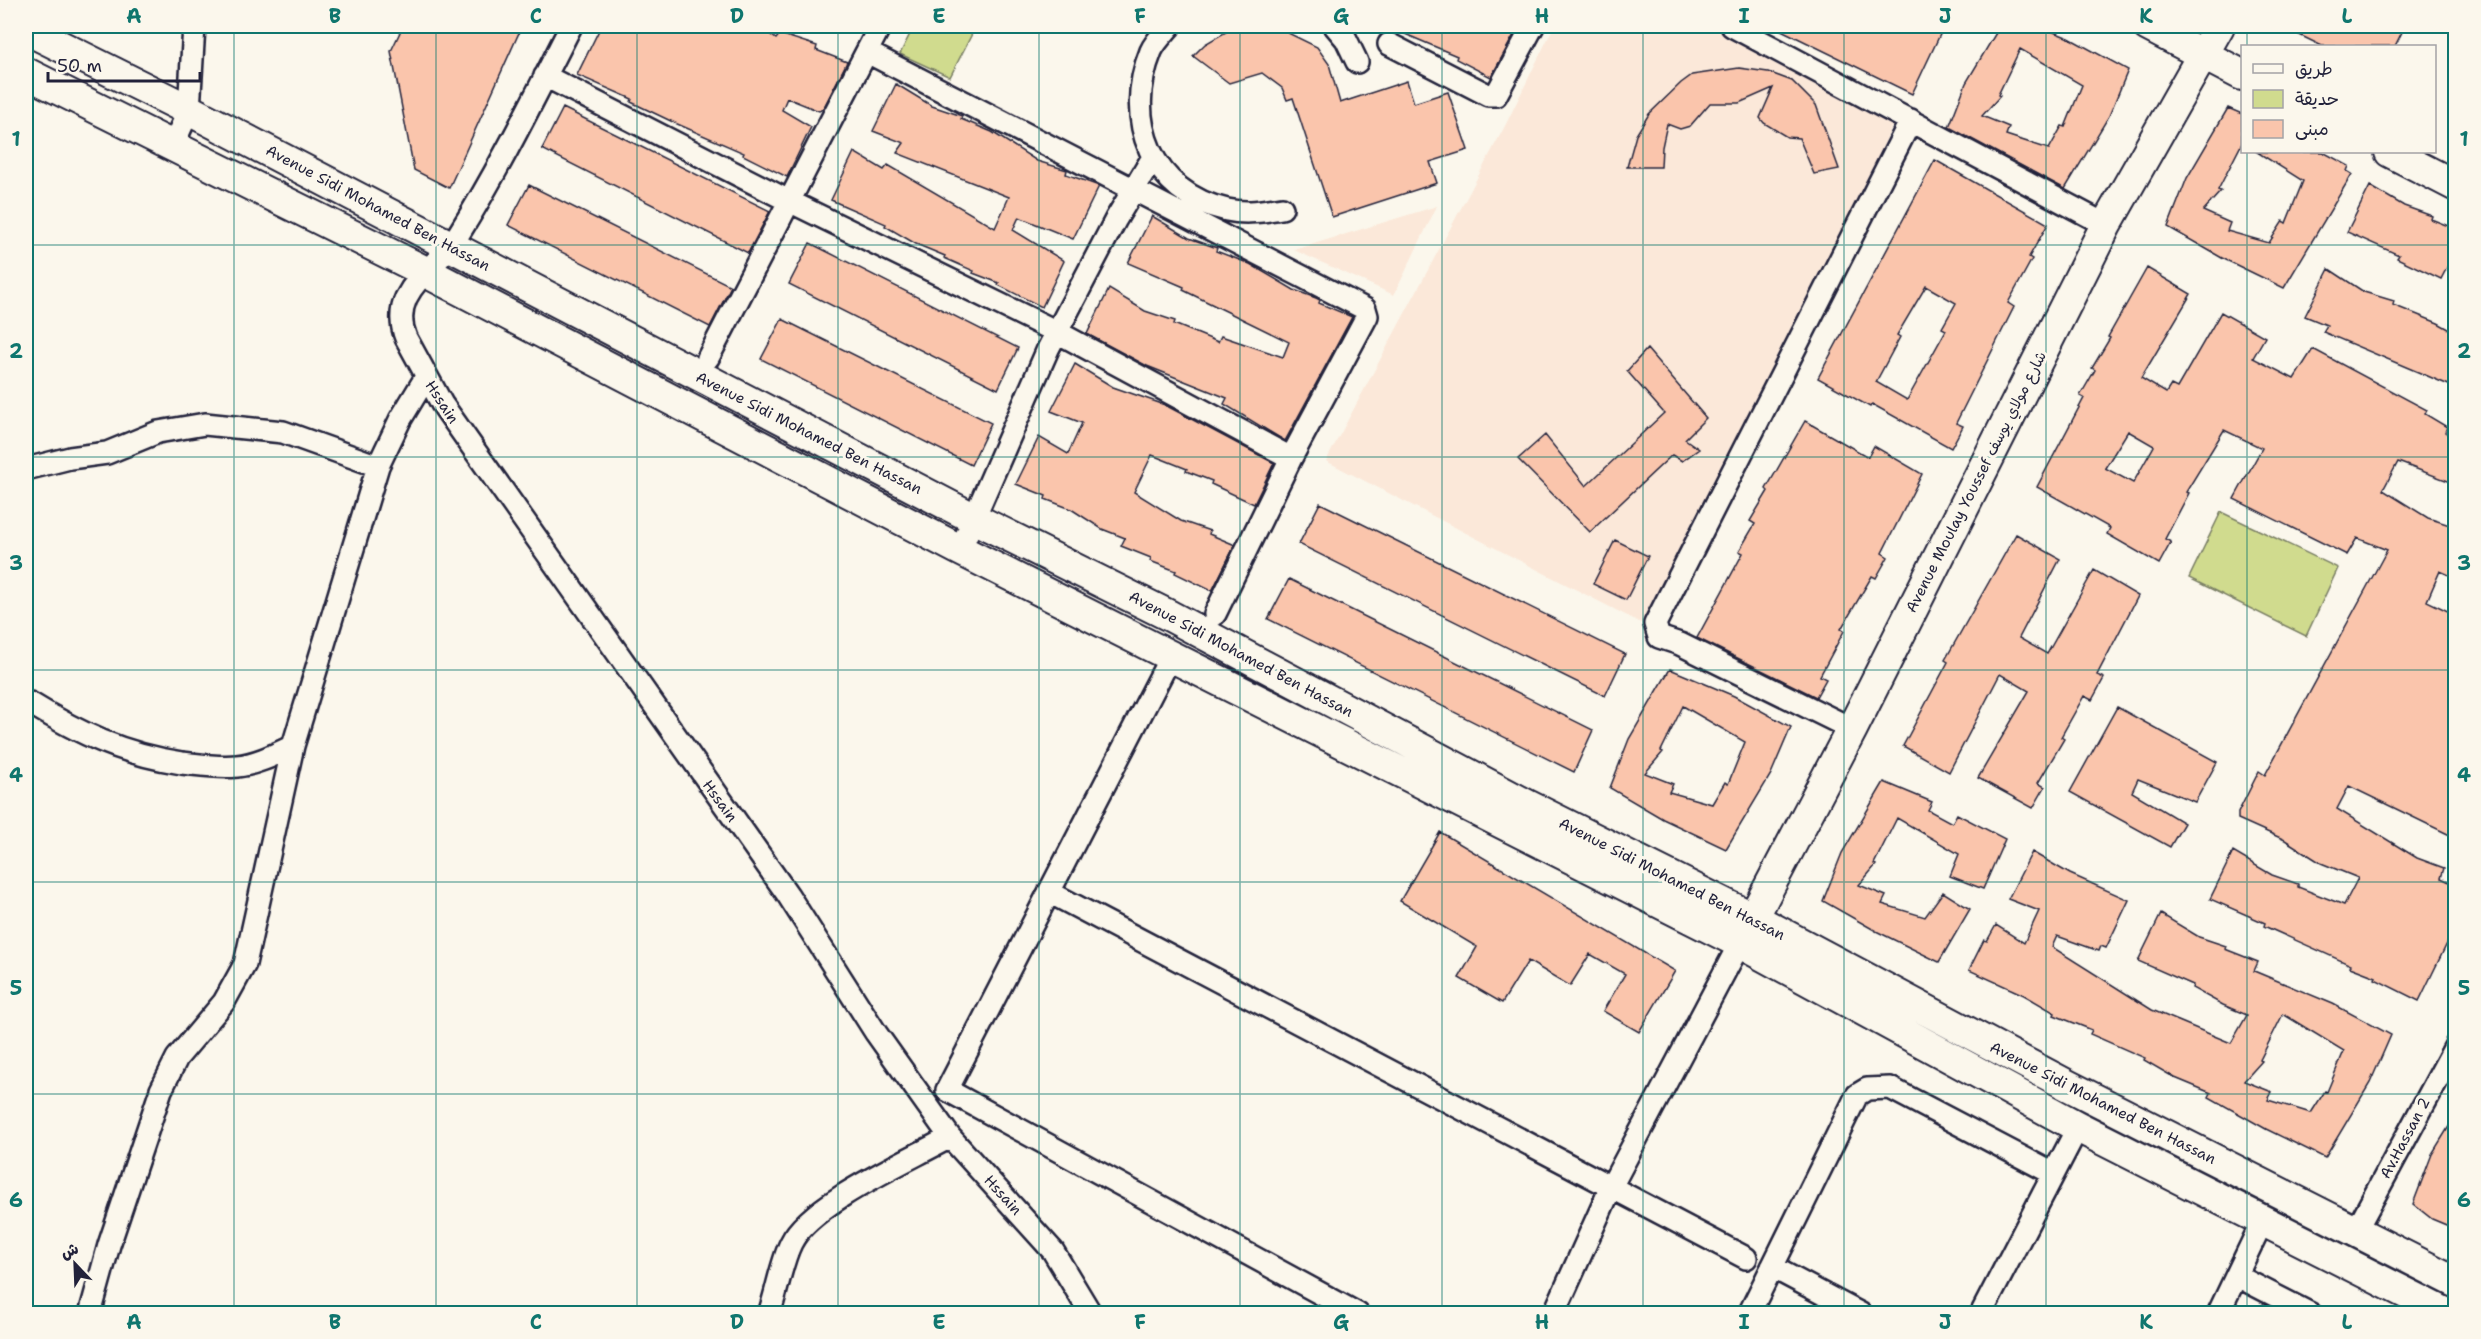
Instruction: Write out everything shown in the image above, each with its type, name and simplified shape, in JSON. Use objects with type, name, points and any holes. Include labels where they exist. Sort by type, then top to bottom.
[{"type":"street","points":[[173,145],[189,110],[194,26]]},
{"type":"street","name":"Hssain","points":[[571,26],[486,191],[451,247],[424,271],[404,302],[402,328],[426,377],[474,450],[788,895],[876,1033],[950,1137],[1053,1251],[1090,1314]]},
{"type":"street","points":[[708,358],[880,26]]},
{"type":"street","points":[[1170,26],[1151,49],[1140,88],[1141,122],[1152,159],[1179,187],[1203,202],[1228,210],[1255,212],[1282,208]]},
{"type":"street","points":[[1335,26],[1346,39],[1357,62]]},
{"type":"street","points":[[1389,44],[1488,95],[1496,95],[1533,26]]},
{"type":"street","points":[[1732,26],[2106,225]]},
{"type":"street","points":[[2148,26],[2241,74]]},
{"type":"street","name":"Avenue Moulay Youssef شارع مولاي يوسف","points":[[1746,930],[1852,729],[2106,225],[2219,26]]},
{"type":"street","name":"Avenue Sidi Mohamed Ben Hassan","points":[[26,29],[189,110],[975,519],[1160,611],[1529,806],[1746,930],[2078,1127],[2447,1314]]},
{"type":"street","points":[[867,52],[1365,309],[1366,316],[1291,458],[1215,614]]},
{"type":"street","name":"Avenue Sidi Mohamed Ben Hassan","points":[[26,74],[424,271],[960,550],[1171,656],[1746,930],[1851,972],[2456,1282]]},
{"type":"street","points":[[545,76],[789,201],[1057,332],[1291,458]]},
{"type":"street","points":[[1852,729],[1680,644],[1659,637],[1655,624],[1911,120]]},
{"type":"street","points":[[2392,153],[2456,186]]},
{"type":"street","points":[[960,550],[1057,332],[1152,159]]},
{"type":"street","points":[[90,1314],[109,1245],[161,1090],[177,1058],[224,1002],[245,964],[293,746],[378,466],[400,420],[426,377]]},
{"type":"street","points":[[26,469],[70,458],[107,453],[158,432],[205,424],[284,432],[378,466]]},
{"type":"street","points":[[1171,656],[947,1090],[1358,1314]]},
{"type":"street","points":[[30,703],[82,734],[129,752],[159,759],[219,767],[239,766],[293,746]]},
{"type":"street","points":[[1049,892],[1612,1185],[1746,1258]]},
{"type":"street","points":[[1554,1314],[1612,1185],[1746,930]]},
{"type":"street","name":"Av.Hassan 2","points":[[2355,1232],[2456,1045]]},
{"type":"street","points":[[1749,1314],[1857,1095],[1867,1089],[1890,1088],[2052,1173]]},
{"type":"street","points":[[1981,1314],[2052,1173],[2078,1127]]},
{"type":"street","points":[[769,1314],[790,1244],[800,1229],[827,1207],[872,1179],[950,1137]]},
{"type":"street","points":[[2218,1314],[2263,1220]]},
{"type":"street","points":[[1772,1266],[1861,1314]]},
{"type":"street","points":[[2238,1276],[2311,1314]]},
{"type":"shaded area","points":[[1554,26],[1717,26],[1895,119],[1826,279],[1643,624],[1326,461],[1506,124]]},
{"type":"shaded area","points":[[1437,206],[1394,295],[1294,250]]},
{"type":"green space","points":[[914,26],[976,26],[950,77],[900,54]]},
{"type":"green space","points":[[2221,512],[2338,568],[2306,636],[2189,578]]},
{"type":"building","points":[[403,26],[522,26],[449,188],[414,170],[391,51]]},
{"type":"building","points":[[601,26],[759,26],[776,39],[780,34],[817,46],[816,50],[847,62],[823,109],[819,111],[787,98],[782,110],[811,127],[787,177],[743,155],[744,153],[675,123],[631,102],[632,99],[577,75]]},
{"type":"building","points":[[1236,26],[1278,28],[1317,47],[1329,64],[1340,103],[1407,81],[1414,103],[1448,92],[1468,150],[1430,162],[1437,183],[1332,217],[1293,98],[1287,100],[1282,88],[1262,73],[1229,83],[1193,56],[1205,44]]},
{"type":"building","points":[[1386,26],[1503,26],[1516,31],[1491,77],[1456,59],[1457,56]]},
{"type":"building","points":[[1773,26],[1944,26],[1912,94]]},
{"type":"building","points":[[2000,26],[2038,26],[2069,38],[2128,70],[2109,116],[2065,189],[1949,127],[1966,83]],"holes":[[[2020,49],[2082,85],[2065,127],[2062,126],[2049,149],[2006,135],[2009,127],[1982,116],[2000,96],[1998,95]]]},
{"type":"building","points":[[2281,26],[2405,26],[2396,45],[2320,45]]},
{"type":"building","points":[[1739,68],[1768,72],[1792,81],[1816,105],[1839,169],[1814,174],[1799,138],[1787,137],[1764,123],[1760,118],[1773,88],[1739,103],[1710,103],[1690,126],[1680,129],[1667,124],[1661,167],[1627,167],[1636,135],[1649,114],[1681,83],[1692,75]]},
{"type":"building","points":[[896,84],[932,106],[962,116],[961,119],[992,132],[1037,161],[1067,170],[1066,174],[1099,186],[1073,239],[1019,217],[1013,230],[1064,261],[1042,307],[998,285],[999,283],[944,258],[945,256],[916,244],[885,226],[886,224],[831,200],[854,152],[884,170],[888,165],[995,228],[1009,197],[897,153],[904,143],[873,131]]},
{"type":"building","points":[[563,108],[770,211],[748,253],[542,149]]},
{"type":"building","points":[[2228,108],[2241,114],[2241,145],[2218,190],[2221,191],[2203,211],[2230,223],[2227,231],[2269,243],[2283,221],[2286,223],[2303,181],[2259,153],[2325,153],[2349,166],[2347,171],[2352,174],[2284,288],[2222,258],[2168,227],[2187,178]]},
{"type":"building","points":[[1935,160],[2048,224],[2029,257],[2032,259],[2008,303],[2014,307],[1956,423],[1963,426],[1951,448],[1872,404],[1870,407],[1818,378]],"holes":[[[1926,286],[1956,303],[1942,328],[1946,330],[1907,400],[1876,382],[1900,337],[1897,335]]]},
{"type":"building","points":[[529,185],[731,286],[710,327],[508,225]]},
{"type":"building","points":[[2370,186],[2404,206],[2432,216],[2431,219],[2456,229],[2456,250],[2441,279],[2397,258],[2399,255],[2347,232]]},
{"type":"building","points":[[1152,216],[1189,238],[1217,248],[1216,251],[1250,264],[1294,290],[1320,300],[1319,303],[1352,317],[1285,441],[1224,404],[1227,398],[1147,366],[1087,334],[1109,289],[1145,311],[1175,321],[1174,324],[1218,342],[1221,336],[1283,357],[1289,342],[1183,290],[1184,287],[1128,263]]},
{"type":"building","points":[[810,243],[1018,348],[998,389],[789,284]]},
{"type":"building","points":[[2147,268],[2191,294],[2141,378],[2166,393],[2171,385],[2177,388],[2221,312],[2265,337],[2253,358],[2294,379],[2313,349],[2427,410],[2425,414],[2447,427],[2445,432],[2456,441],[2456,484],[2398,462],[2383,490],[2428,518],[2456,527],[2456,578],[2440,571],[2427,601],[2456,615],[2456,838],[2349,786],[2337,809],[2417,858],[2444,868],[2441,878],[2456,885],[2456,925],[2419,1001],[2375,979],[2376,977],[2350,967],[2351,965],[2264,926],[2265,923],[2210,899],[2233,852],[2272,875],[2344,905],[2358,878],[2321,863],[2285,840],[2238,819],[2238,813],[2259,771],[2265,775],[2387,550],[2357,538],[2347,555],[2234,499],[2262,448],[2224,430],[2186,492],[2189,493],[2165,539],[2171,542],[2159,564],[2107,534],[2110,528],[2037,487],[2084,398],[2080,396],[2095,370],[2092,368],[2110,338],[2108,337]],"holes":[[[2128,431],[2154,446],[2133,483],[2105,468]]]},
{"type":"building","points":[[2329,269],[2364,292],[2394,301],[2393,305],[2438,323],[2456,333],[2456,388],[2323,332],[2327,325],[2305,316]]},
{"type":"building","points":[[782,319],[991,423],[971,465],[761,359]]},
{"type":"building","points":[[1647,349],[1706,418],[1685,439],[1699,449],[1682,461],[1672,455],[1590,532],[1518,459],[1545,435],[1586,486],[1664,413],[1627,371]]},
{"type":"building","points":[[1075,364],[1113,387],[1165,405],[1274,463],[1254,504],[1211,484],[1212,481],[1186,471],[1187,469],[1152,455],[1149,461],[1134,492],[1181,521],[1210,531],[1209,534],[1235,545],[1212,591],[1175,573],[1176,571],[1150,561],[1151,558],[1121,546],[1125,538],[1102,529],[1071,509],[1045,499],[1046,496],[1016,484],[1039,437],[1068,454],[1082,423],[1051,411]]},
{"type":"building","points":[[1805,421],[1868,457],[1874,446],[1922,474],[1882,553],[1888,557],[1876,578],[1872,576],[1841,629],[1844,631],[1820,676],[1826,679],[1816,697],[1697,638],[1743,553],[1739,551],[1755,524],[1750,521]]},
{"type":"building","points":[[1320,503],[1625,654],[1605,696],[1299,544]]},
{"type":"building","points":[[2016,534],[2060,559],[2019,638],[2047,654],[2094,570],[2138,596],[2097,675],[2104,678],[2092,700],[2084,696],[2061,737],[2064,739],[2038,783],[2045,787],[2033,808],[1978,778],[2029,691],[2000,674],[1949,772],[1903,746],[1948,662],[1945,660]]},
{"type":"building","points":[[1615,540],[1648,556],[1626,600],[1593,584]]},
{"type":"building","points":[[1289,579],[1593,730],[1574,772],[1268,619]]},
{"type":"building","points":[[1670,669],[1734,696],[1791,727],[1771,774],[1726,849],[1663,819],[1610,788],[1629,739]],"holes":[[[1683,706],[1745,742],[1728,784],[1725,782],[1712,804],[1669,792],[1673,784],[1645,773],[1663,752],[1661,751]]]},
{"type":"building","points":[[2117,707],[2217,762],[2195,802],[2138,779],[2132,792],[2184,823],[2170,847],[2070,792]]},
{"type":"building","points":[[1884,782],[1932,802],[1928,810],[1952,823],[1957,814],[2005,839],[1983,889],[1950,876],[1959,854],[1897,818],[1874,864],[1876,865],[1859,885],[1886,896],[1882,904],[1925,917],[1943,892],[1970,909],[1939,962],[1876,931],[1823,901],[1842,853]]},
{"type":"building","points":[[1440,832],[1675,971],[1639,1032],[1603,1011],[1625,974],[1590,954],[1570,986],[1528,961],[1502,1003],[1459,978],[1477,947],[1400,901]]},
{"type":"building","points":[[2032,852],[2070,874],[2129,900],[2106,948],[2101,946],[2099,951],[2057,936],[2052,947],[2152,1010],[2231,1043],[2247,1015],[2192,988],[2193,985],[2138,961],[2161,914],[2199,937],[2226,946],[2225,949],[2258,962],[2254,971],[2333,1004],[2391,1035],[2370,1083],[2325,1158],[2266,1129],[2209,1097],[2211,1093],[2175,1078],[2144,1060],[2145,1058],[2090,1034],[2092,1030],[2054,1015],[2055,1013],[2024,995],[1969,970],[1984,940],[1987,941],[1996,925],[2024,943],[2039,911],[2008,899]],"holes":[[[2283,1014],[2344,1051],[2327,1092],[2325,1091],[2311,1113],[2268,1100],[2272,1092],[2244,1081],[2262,1061],[2260,1060]]]},
{"type":"building","points":[[2456,1115],[2456,1229],[2432,1219],[2413,1204],[2432,1154]]}]
